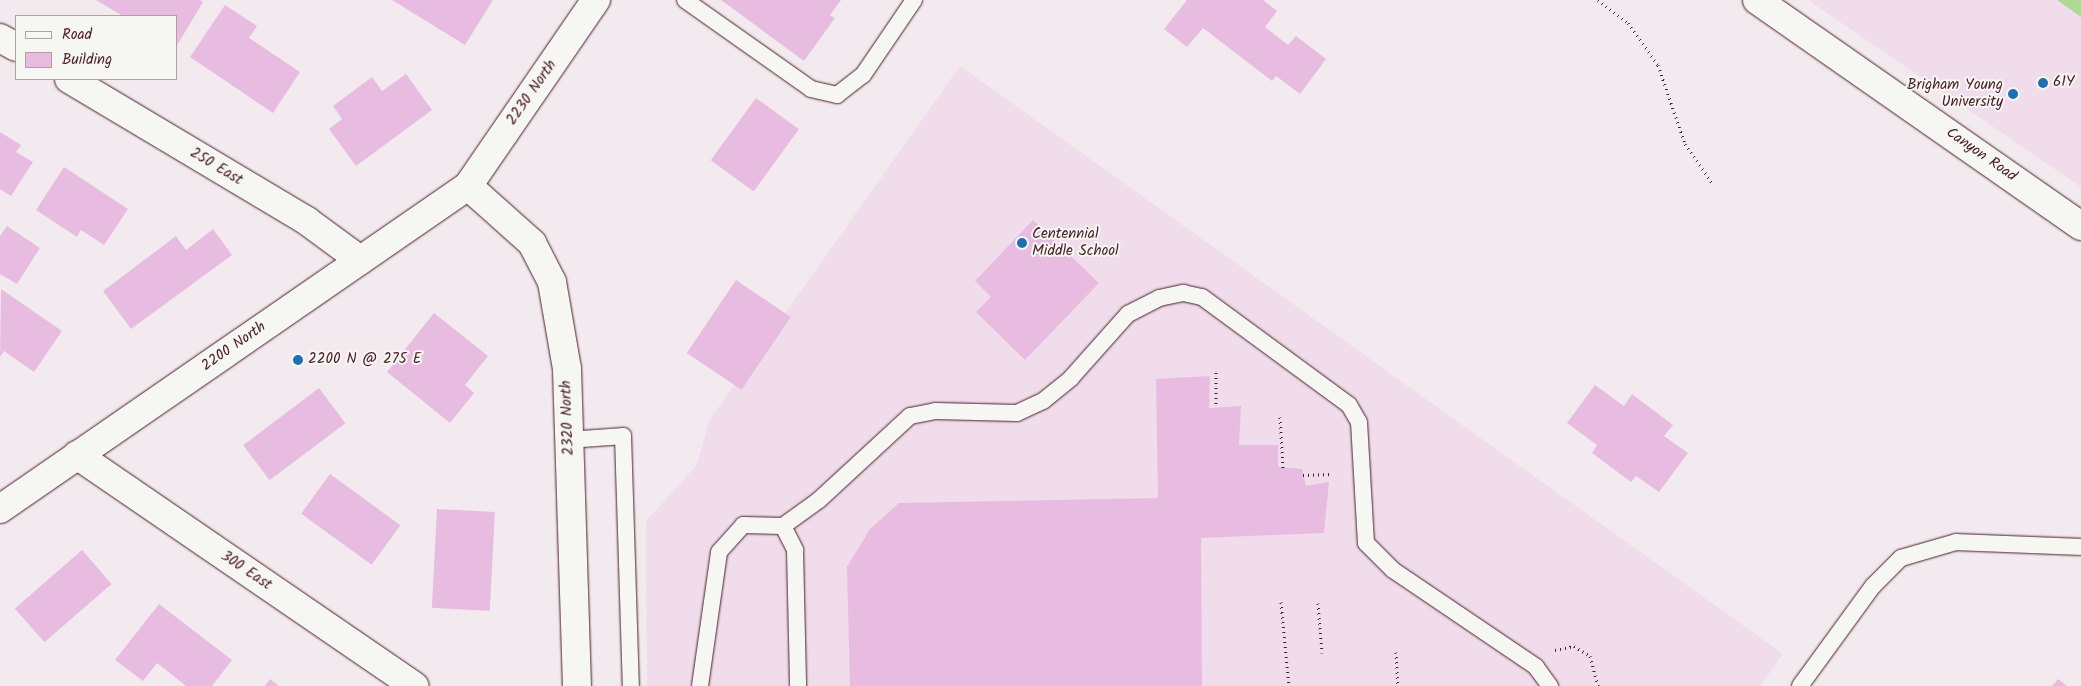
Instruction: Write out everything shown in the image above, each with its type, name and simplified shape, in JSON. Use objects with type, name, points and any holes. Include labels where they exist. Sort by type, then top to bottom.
[{"type":"street","name":"2230 North","points":[[468,186],[596,0]]},
{"type":"street","name":"Canyon Road","points":[[1757,0],[2081,226]]},
{"type":"street","points":[[0,38],[15,46]]},
{"type":"street","name":"250 East","points":[[71,80],[308,221],[360,260]]},
{"type":"street","name":"2200 North","points":[[0,509],[468,186]]},
{"type":"street","name":"2320 North","points":[[468,186],[532,243],[552,282],[567,369],[577,686]]},
{"type":"street","name":"300 East","points":[[77,455],[414,686]]},
{"type":"lane","points":[[685,0],[811,89],[837,95],[863,75],[914,0]]},
{"type":"lane","points":[[700,686],[719,552],[743,525],[783,526],[820,500],[910,416],[935,411],[1017,414],[1043,401],[1071,378],[1128,314],[1159,298],[1182,293],[1202,298],[1349,405],[1359,422],[1366,543],[1393,570],[1536,667],[1550,686]]},
{"type":"lane","points":[[569,440],[623,436],[631,686]]},
{"type":"lane","points":[[783,526],[796,550],[798,686]]},
{"type":"lane","points":[[1800,686],[1873,586],[1900,558],[1956,542],[2081,547]]},
{"type":"path","points":[[1598,0],[1628,23],[1658,65],[1685,144],[1713,184]]},
{"type":"path","points":[[1216,372],[1216,407]]},
{"type":"path","points":[[1280,417],[1283,468]]},
{"type":"path","points":[[1303,475],[1333,474]]},
{"type":"path","points":[[1281,602],[1289,686]]},
{"type":"path","points":[[1318,603],[1322,653]]},
{"type":"path","points":[[1549,651],[1574,646],[1590,656],[1598,686]]},
{"type":"path","points":[[1396,652],[1398,686]]},
{"type":"shaded area","name":"Brigham Young University","points":[[1808,0],[2081,0],[2081,187]]},
{"type":"shaded area","name":"Centennial Middle School","points":[[960,66],[1783,654],[1760,686],[647,686],[646,521],[697,465],[709,421]]},
{"type":"green space","points":[[2057,0],[2081,0],[2081,17]]},
{"type":"building","points":[[96,0],[200,0],[203,2],[178,44],[178,15],[121,15]]},
{"type":"building","points":[[392,0],[493,0],[465,45]]},
{"type":"building","points":[[721,0],[841,0],[830,15],[835,18],[804,61]]},
{"type":"building","points":[[1187,0],[1263,0],[1277,11],[1265,27],[1288,45],[1296,36],[1326,59],[1300,94],[1276,76],[1272,81],[1203,28],[1187,47],[1164,29]]},
{"type":"building","points":[[225,5],[257,26],[249,38],[300,72],[273,113],[190,57]]},
{"type":"building","points":[[406,74],[432,110],[356,166],[329,129],[342,119],[333,106],[372,77],[382,91]]},
{"type":"building","points":[[756,98],[799,129],[754,191],[711,160]]},
{"type":"building","points":[[0,132],[21,145],[16,152],[33,162],[11,196],[0,189]]},
{"type":"building","points":[[64,167],[128,209],[104,245],[81,230],[77,237],[36,210]]},
{"type":"building","points":[[1033,220],[1099,283],[1025,360],[976,312],[991,297],[975,281]]},
{"type":"building","points":[[7,226],[40,248],[17,284],[0,274],[0,236]]},
{"type":"building","points":[[213,229],[232,255],[131,329],[103,291],[176,236],[186,250]]},
{"type":"building","points":[[736,280],[791,317],[742,390],[687,353]]},
{"type":"building","points":[[1,289],[62,331],[34,372],[4,351],[0,357]]},
{"type":"building","points":[[434,313],[488,356],[465,385],[474,393],[450,423],[387,372]]},
{"type":"building","points":[[1210,376],[1209,408],[1241,406],[1239,445],[1278,445],[1278,467],[1302,469],[1306,486],[1329,482],[1324,533],[1201,538],[1202,686],[850,686],[847,567],[870,529],[899,503],[1158,498],[1156,379]]},
{"type":"building","points":[[1595,385],[1624,406],[1632,394],[1673,425],[1664,436],[1688,453],[1659,492],[1636,476],[1631,482],[1592,453],[1597,445],[1567,423]]},
{"type":"building","points":[[319,388],[345,423],[270,480],[243,445]]},
{"type":"building","points":[[330,474],[400,525],[372,565],[301,514]]},
{"type":"building","points":[[437,509],[495,512],[490,611],[432,608]]},
{"type":"building","points":[[82,550],[112,584],[44,642],[15,608]]},
{"type":"building","points":[[159,604],[232,660],[212,686],[186,686],[157,663],[143,681],[115,660]]},
{"type":"building","points":[[270,679],[279,686],[265,686]]},
{"type":"building","points":[[2058,679],[2067,686],[2052,686]]},
{"type":"place","name":"61Y","points":[[2043,83]]},
{"type":"place","name":"Brigham Young University","points":[[2013,94]]},
{"type":"place","name":"Centennial Middle School","points":[[1022,243]]},
{"type":"place","name":"2200 N @ 275 E","points":[[298,360]]}]
